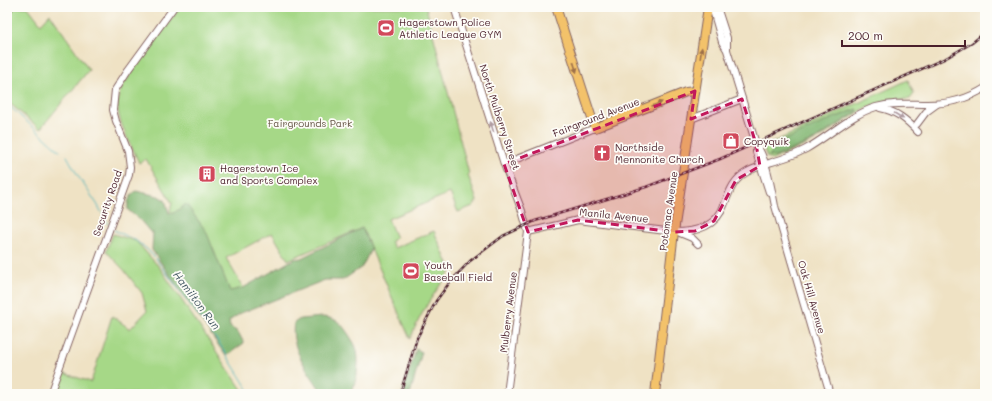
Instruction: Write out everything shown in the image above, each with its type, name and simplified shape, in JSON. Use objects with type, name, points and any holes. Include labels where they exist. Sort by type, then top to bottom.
[{"type":"main road","points":[[556,7],[595,128]]},
{"type":"main road","name":"Potomac Avenue","points":[[655,394],[674,232],[708,7]]},
{"type":"main road","name":"Fairground Avenue","points":[[595,128],[686,92],[695,91]]},
{"type":"street","name":"Security Road","points":[[50,394],[129,175],[130,167],[128,150],[113,110],[116,90],[128,70],[174,7]]},
{"type":"street","name":"North Mulberry Street","points":[[454,7],[504,164],[522,211],[528,232]]},
{"type":"street","name":"Oak Hill Avenue","points":[[712,7],[756,144],[760,150],[762,166],[769,180],[774,206],[830,394]]},
{"type":"street","name":"Oak Hill Avenue","points":[[717,7],[727,38],[727,50]]},
{"type":"street","points":[[674,232],[695,231],[710,225],[722,212],[730,189],[736,180],[746,172],[805,149],[857,115],[876,107],[901,104],[937,104],[965,98],[985,88]]},
{"type":"street","points":[[691,119],[742,99]]},
{"type":"street","points":[[917,124],[926,112],[937,104]]},
{"type":"street","points":[[876,107],[887,109],[902,117],[918,132]]},
{"type":"street","name":"Fairground Avenue","points":[[504,164],[595,128]]},
{"type":"street","name":"Manila Avenue","points":[[528,232],[578,220],[674,232]]},
{"type":"street","name":"Mulberry Avenue","points":[[507,394],[528,232]]},
{"type":"street","points":[[674,232],[692,238],[698,244]]},
{"type":"highlighted area","points":[[695,91],[691,119],[742,99],[756,144],[760,166],[736,180],[714,221],[695,231],[674,232],[578,220],[528,232],[504,164]]},
{"type":"green space","points":[[15,7],[28,7],[41,24],[50,14],[89,70],[40,129],[7,101],[7,16]]},
{"type":"green space","name":"Fairgrounds Park","points":[[180,7],[426,7],[469,174],[468,175],[477,201],[473,206],[458,212],[450,193],[388,219],[396,238],[391,241],[394,248],[434,231],[451,271],[428,304],[410,339],[362,228],[288,260],[272,233],[226,258],[248,296],[217,313],[170,211],[172,203],[146,159],[139,163],[121,124],[118,107],[118,96],[123,85]]},
{"type":"green space","points":[[908,80],[914,94],[910,99],[889,100],[865,108],[808,144],[772,160],[767,157],[763,147]]},
{"type":"green space","points":[[857,109],[858,111],[814,140],[775,157],[769,156],[778,143],[833,118]]},
{"type":"green space","points":[[136,191],[158,196],[165,200],[169,213],[174,213],[186,204],[206,231],[230,291],[243,288],[294,259],[301,258],[362,228],[371,249],[362,267],[343,280],[325,280],[241,313],[229,321],[230,327],[238,332],[244,343],[226,356],[152,250],[153,232],[151,233],[140,220],[128,210],[129,199]]},
{"type":"green space","points":[[113,234],[136,241],[160,268],[245,394],[55,394],[63,373],[91,382],[112,316],[130,329],[147,311],[142,293],[124,270],[106,251]]},
{"type":"green space","points":[[322,317],[335,320],[341,324],[356,347],[358,368],[351,394],[323,394],[307,369],[298,351],[293,333],[294,323],[300,319]]},
{"type":"green space","points":[[416,349],[422,352],[410,394],[402,394]]},
{"type":"waterway","name":"Hamilton Run","points":[[7,104],[60,151]]},
{"type":"waterway","name":"Hamilton Run","points":[[67,156],[108,224]]},
{"type":"waterway","name":"Hamilton Run","points":[[114,230],[135,240],[148,250],[155,258],[219,343],[251,394]]},
{"type":"railway","points":[[400,394],[417,338],[436,301],[450,282],[470,261],[503,236],[535,221],[646,187],[720,159],[946,58],[972,43],[985,32]]},
{"type":"place","name":"Hagerstown Police Athletic League GYM","points":[[386,28]]},
{"type":"place","name":"Copyquik","points":[[731,141]]},
{"type":"place","name":"Northside Mennonite Church","points":[[602,153]]},
{"type":"place","name":"Hagerstown Ice and Sports Complex","points":[[207,174]]},
{"type":"place","name":"Youth Baseball Field","points":[[411,271]]}]
